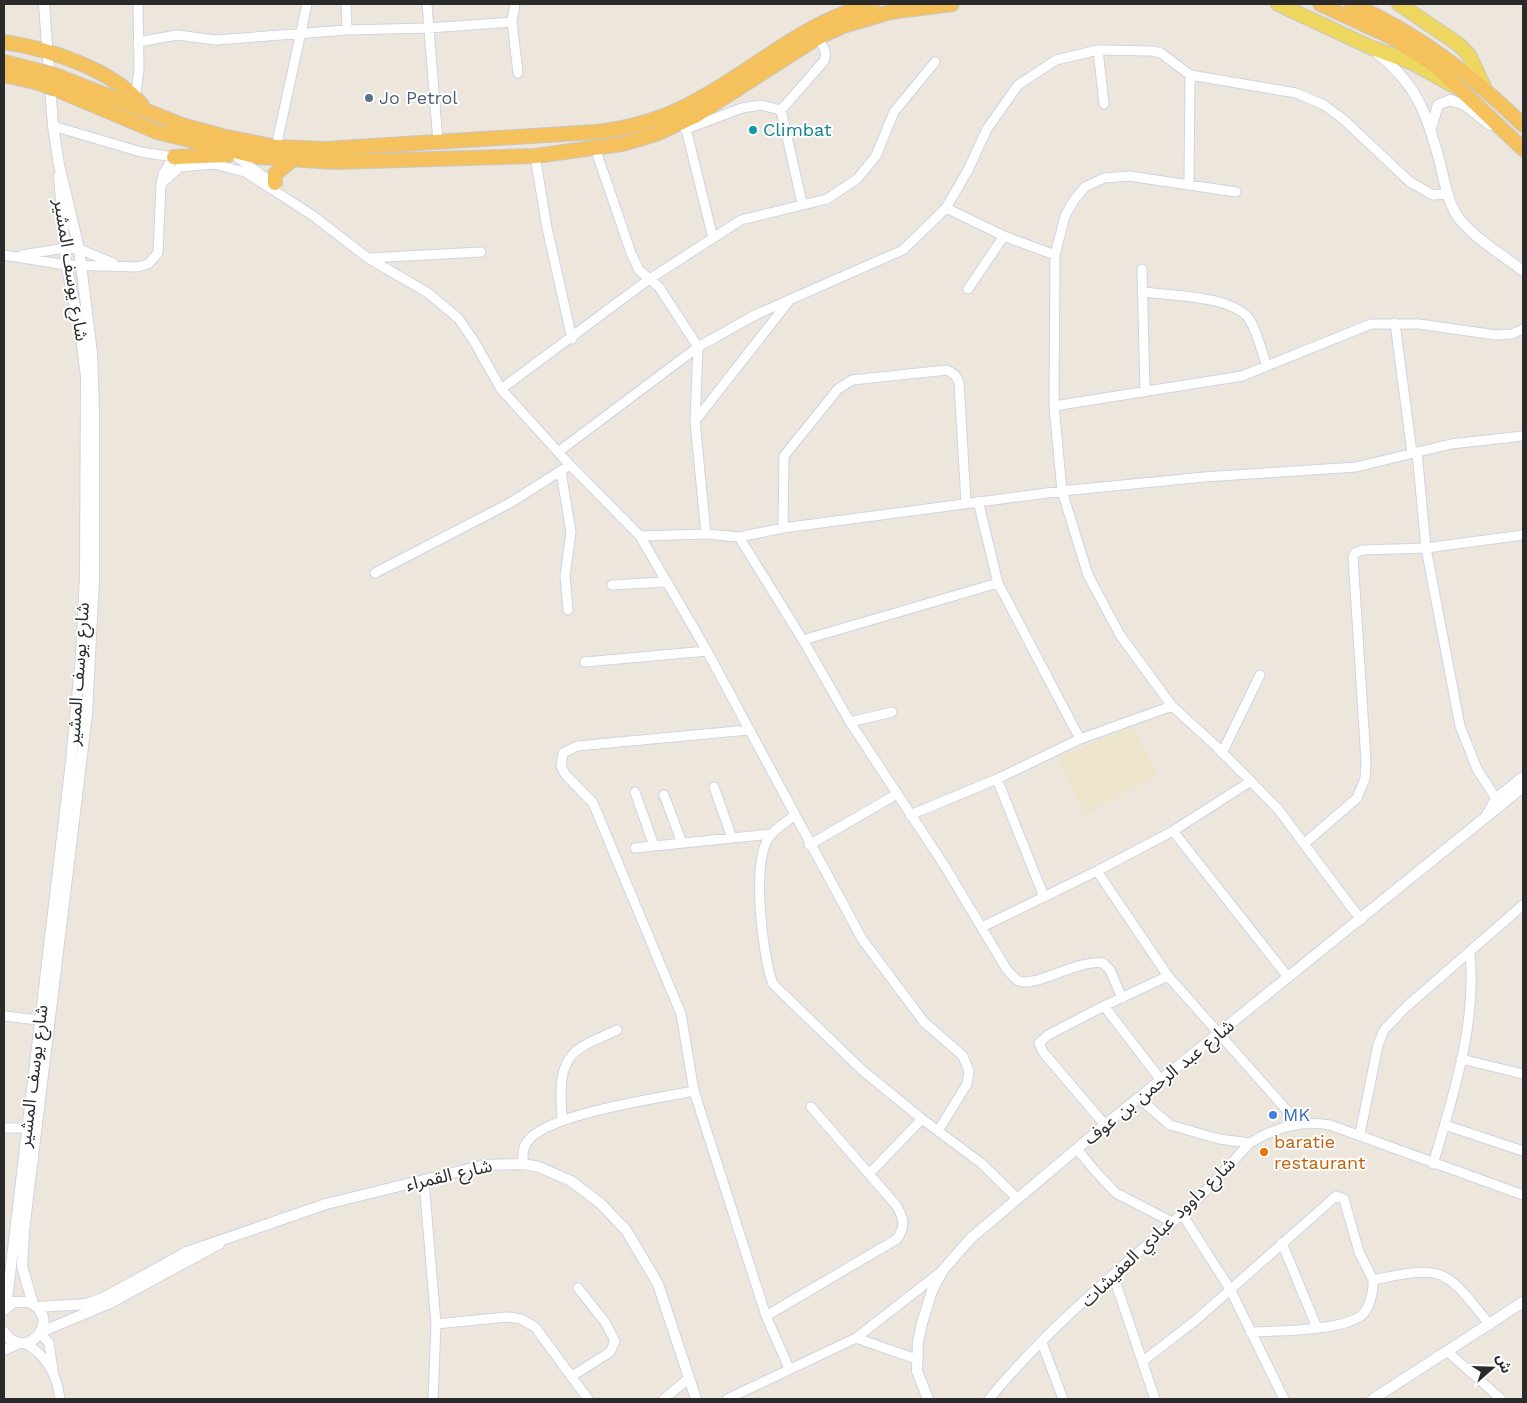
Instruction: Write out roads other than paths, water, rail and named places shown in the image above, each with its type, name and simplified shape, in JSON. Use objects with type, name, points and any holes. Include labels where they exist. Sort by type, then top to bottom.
[{"type":"highway","points":[[4,42],[49,53],[97,71],[148,111],[222,136],[276,147],[325,149],[595,132],[638,125],[695,101],[801,33],[828,19],[872,4]]},
{"type":"highway","points":[[55,82],[157,132],[241,154],[292,160],[386,161],[535,156],[595,148],[640,139],[683,126],[817,38],[843,26],[873,16],[952,4]]},
{"type":"highway","points":[[1320,4],[1391,37],[1437,67],[1523,149]]},
{"type":"highway","points":[[1352,4],[1420,39],[1484,87],[1523,125]]},
{"type":"highway","points":[[4,62],[55,82],[135,101]]},
{"type":"highway","points":[[4,75],[36,76]]},
{"type":"highway","points":[[174,157],[241,154]]},
{"type":"highway","points":[[278,188],[275,174],[292,160]]},
{"type":"main road","points":[[1278,4],[1370,47],[1413,63],[1460,89]]},
{"type":"main road","points":[[1399,4],[1458,44],[1469,55],[1484,87]]},
{"type":"street","points":[[44,4],[53,126],[59,166]]},
{"type":"street","points":[[135,101],[138,4]]},
{"type":"street","points":[[276,147],[307,4]]},
{"type":"street","points":[[346,4],[347,30]]},
{"type":"street","points":[[427,4],[438,142]]},
{"type":"street","points":[[515,4],[512,22],[518,73]]},
{"type":"street","points":[[138,42],[177,35],[216,40],[347,30],[428,28],[512,22]]},
{"type":"street","points":[[781,110],[824,61],[827,54],[826,49],[817,38]]},
{"type":"street","points":[[1370,47],[1402,73],[1412,87],[1430,131],[1447,194],[1462,222],[1523,271]]},
{"type":"street","points":[[558,452],[698,347],[791,298],[903,250],[946,208],[968,170],[987,129],[1018,85],[1056,60],[1098,50],[1152,51],[1161,53],[1190,75],[1296,93],[1324,105],[1343,119],[1409,181],[1433,195],[1447,194]]},
{"type":"street","points":[[1098,50],[1104,104]]},
{"type":"street","points":[[501,389],[648,280],[742,220],[827,199],[857,179],[876,156],[894,112],[935,62]]},
{"type":"street","points":[[1189,184],[1190,75]]},
{"type":"street","points":[[1430,131],[1438,105],[1450,100],[1465,105],[1511,138]]},
{"type":"street","points":[[713,238],[683,126],[742,108],[761,105],[781,110]]},
{"type":"street","points":[[781,110],[802,204]]},
{"type":"street","points":[[4,254],[66,265],[143,266],[156,257],[159,250],[161,184],[163,174],[174,157],[156,154],[53,126]]},
{"type":"street","points":[[595,148],[631,253],[639,270],[648,280],[659,287],[698,347],[695,421],[706,534]]},
{"type":"street","points":[[156,154],[163,174]]},
{"type":"street","points":[[241,154],[278,188],[291,203],[312,215],[368,258],[428,293],[458,318],[474,341],[501,389],[570,465],[640,536],[665,582],[707,651],[809,845],[847,914],[877,963],[924,1022],[963,1056],[968,1064],[967,1084],[938,1130]]},
{"type":"street","points":[[535,156],[547,228],[572,338]]},
{"type":"street","points":[[161,184],[180,167],[214,164],[245,172],[278,188]]},
{"type":"street","name":"شارع يوسف المشير","points":[[5,1310],[76,712],[85,577],[86,377],[81,336],[66,265],[59,194],[59,166]]},
{"type":"street","name":"شارع يوسف المشير","points":[[40,1332],[42,1316],[35,1305],[22,1266],[24,1230],[81,765],[91,660],[94,410],[92,353],[79,249],[59,166]]},
{"type":"street","points":[[1236,192],[1129,176],[1104,178],[1085,187],[1074,200],[1065,216],[1055,255],[1054,406],[1062,491],[1088,574],[1120,635],[1172,706],[1251,781],[1305,843],[1361,920]]},
{"type":"street","points":[[946,208],[1004,236],[1055,255]]},
{"type":"street","points":[[968,289],[1004,236]]},
{"type":"street","points":[[15,256],[65,248],[79,249],[117,265]]},
{"type":"street","points":[[368,258],[480,252]]},
{"type":"street","points":[[1142,269],[1145,391]]},
{"type":"street","points":[[1142,292],[1226,304],[1239,310],[1249,319],[1267,366]]},
{"type":"street","points":[[695,421],[791,298]]},
{"type":"street","points":[[1395,323],[1415,452],[1426,548],[1460,726],[1477,769],[1498,803]]},
{"type":"street","points":[[1054,406],[1242,376],[1371,324],[1419,324],[1496,335],[1512,334],[1523,329]]},
{"type":"street","points":[[783,528],[784,456],[838,389],[852,380],[948,370],[955,374],[959,382],[966,503]]},
{"type":"street","points":[[640,536],[706,534],[739,537],[783,528],[1062,491],[1204,477],[1320,471],[1356,467],[1451,444],[1523,436]]},
{"type":"street","points":[[375,573],[510,504],[570,465]]},
{"type":"street","points":[[561,472],[571,532],[564,576],[568,610]]},
{"type":"street","points":[[978,501],[998,583],[1080,739]]},
{"type":"street","points":[[1305,843],[1356,798],[1365,779],[1366,760],[1353,558],[1355,553],[1363,550],[1426,548],[1523,536]]},
{"type":"street","points":[[739,537],[803,640],[850,722],[982,926],[1007,970],[1018,981],[1028,982],[1081,965],[1099,962],[1110,970],[1122,998]]},
{"type":"street","points":[[612,585],[665,582]]},
{"type":"street","points":[[803,640],[998,583]]},
{"type":"street","points":[[585,662],[707,651]]},
{"type":"street","points":[[1222,753],[1260,675]]},
{"type":"street","points":[[910,815],[1080,739],[1172,706]]},
{"type":"street","points":[[850,722],[892,712]]},
{"type":"street","points":[[748,730],[577,746],[568,749],[561,758],[561,766],[565,774],[583,790],[593,803],[681,1014],[694,1091],[766,1316],[789,1368]]},
{"type":"street","name":"شارع عبد الرحمن بن عوف","points":[[928,1399],[921,1387],[916,1359],[926,1310],[943,1270],[977,1233],[1218,1033],[1361,920],[1486,816],[1523,776]]},
{"type":"street","points":[[996,778],[1044,898]]},
{"type":"street","points":[[982,926],[1044,898],[1172,831],[1251,781]]},
{"type":"street","points":[[714,787],[732,838]]},
{"type":"street","name":"شارع عبد الرحمن بن عوف","points":[[1498,803],[1523,787]]},
{"type":"street","points":[[634,792],[654,846]]},
{"type":"street","points":[[809,845],[897,794]]},
{"type":"street","points":[[664,795],[682,843]]},
{"type":"street","points":[[794,816],[767,840],[762,862],[760,915],[767,967],[774,984],[862,1070],[922,1120],[981,1163],[1018,1199]]},
{"type":"street","points":[[1172,831],[1288,977]]},
{"type":"street","points":[[635,848],[772,834]]},
{"type":"street","points":[[1097,871],[1168,976],[1299,1124]]},
{"type":"street","points":[[1360,1134],[1378,1045],[1384,1030],[1406,1008],[1523,906]]},
{"type":"street","points":[[1433,1164],[1445,1125],[1461,1059],[1472,996],[1470,953]]},
{"type":"street","points":[[1106,1125],[1043,1052],[1039,1044],[1048,1035],[1168,976]]},
{"type":"street","points":[[1104,1006],[1161,1080]]},
{"type":"street","points":[[4,1016],[39,1020]]},
{"type":"street","points":[[562,1120],[561,1081],[566,1065],[575,1052],[617,1030]]},
{"type":"street","points":[[1461,1059],[1523,1074]]},
{"type":"street","points":[[523,1164],[523,1151],[530,1137],[562,1120],[694,1091]]},
{"type":"street","points":[[1139,1098],[1170,1125],[1212,1137],[1250,1143]]},
{"type":"street","points":[[766,1316],[897,1239],[903,1231],[902,1215],[811,1107]]},
{"type":"street","points":[[869,1174],[922,1120]]},
{"type":"street","name":"شارع داوود عبادي العفيشات","points":[[989,1399],[1016,1367],[1113,1275],[1182,1214],[1250,1143],[1299,1124],[1330,1124],[1360,1134],[1433,1164],[1523,1195]]},
{"type":"street","points":[[1445,1125],[1523,1151]]},
{"type":"street","points":[[4,1128],[27,1128]]},
{"type":"street","points":[[1078,1149],[1116,1193],[1172,1222]]},
{"type":"street","name":"شارع القمراء","points":[[5,1310],[19,1301],[35,1305],[86,1304],[105,1296],[187,1252],[224,1241],[326,1204],[485,1165],[523,1164],[539,1167],[571,1181],[600,1203],[626,1230],[658,1284],[695,1399]]},
{"type":"street","points":[[424,1181],[436,1324],[433,1399]]},
{"type":"street","points":[[1143,1361],[1196,1320],[1333,1199],[1340,1197],[1346,1203],[1363,1263],[1373,1280],[1370,1300],[1365,1313],[1352,1320],[1317,1328],[1250,1332]]},
{"type":"street","points":[[1182,1214],[1230,1289],[1284,1399]]},
{"type":"street","name":"شارع القمراء","points":[[21,1343],[34,1339],[40,1332],[108,1304],[224,1241]]},
{"type":"street","points":[[1282,1244],[1317,1328]]},
{"type":"street","points":[[727,1399],[789,1368],[856,1338],[943,1270]]},
{"type":"street","points":[[1373,1280],[1428,1271],[1438,1272],[1447,1276],[1460,1287],[1490,1324]]},
{"type":"street","points":[[1113,1275],[1155,1399]]},
{"type":"street","points":[[572,1376],[610,1352],[615,1342],[605,1322],[578,1288]]},
{"type":"street","points":[[1373,1399],[1523,1302]]},
{"type":"street","points":[[436,1324],[507,1317],[522,1319],[536,1327],[588,1399]]},
{"type":"street","points":[[4,1332],[9,1338],[41,1354],[53,1372]]},
{"type":"street","points":[[40,1332],[49,1343],[53,1372],[60,1399]]},
{"type":"street","points":[[856,1338],[916,1359]]},
{"type":"street","points":[[4,1350],[21,1343]]},
{"type":"street","points":[[1042,1343],[1063,1399]]},
{"type":"street","points":[[1448,1352],[1500,1399]]},
{"type":"street","points":[[664,1399],[689,1378]]},
{"type":"place","name":"Jo Petrol","points":[[369,98]]},
{"type":"place","name":"Climbat","points":[[753,130]]},
{"type":"place","name":"MK","points":[[1273,1115]]},
{"type":"place","name":"baratie restaurant","points":[[1264,1152]]}]
